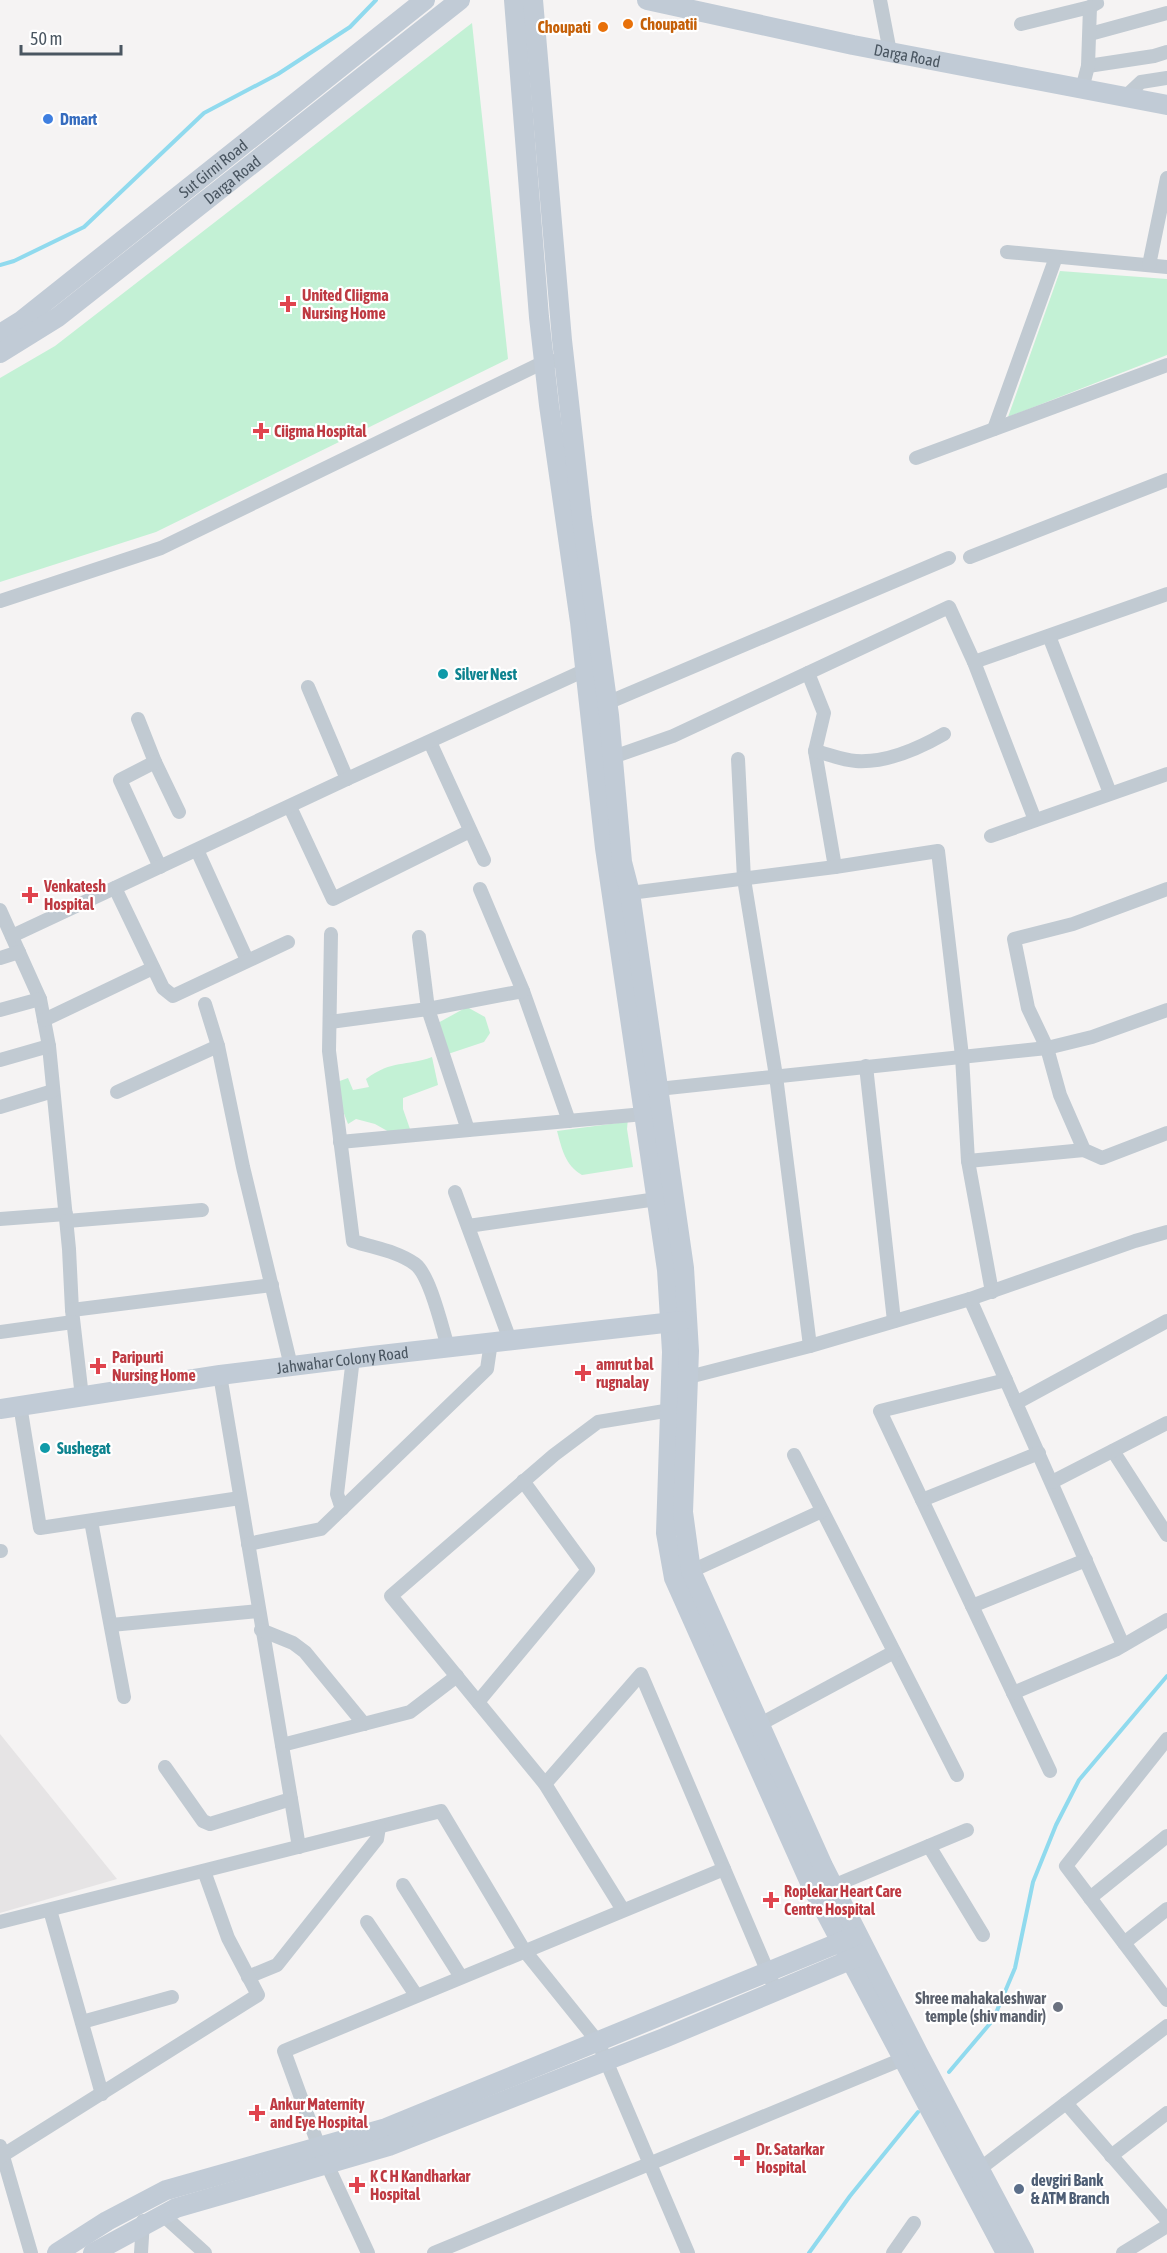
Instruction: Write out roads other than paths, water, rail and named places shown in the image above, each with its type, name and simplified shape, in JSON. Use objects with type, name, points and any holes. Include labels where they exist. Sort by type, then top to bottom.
[{"type":"main road","name":"Sut Girni Road","points":[[0,334],[21,321],[425,0]]},
{"type":"main road","name":"Darga Road","points":[[0,353],[58,317],[460,0]]},
{"type":"main road","points":[[514,0],[538,317],[544,362],[594,666],[607,703],[622,862],[630,893],[684,1268],[679,1322],[679,1409],[666,1533],[825,1890],[973,2174],[1024,2253]]},
{"type":"main road","points":[[533,0],[564,360],[594,666],[605,848],[667,1270],[679,1322]]},
{"type":"main road","name":"Darga Road","points":[[647,0],[718,8],[890,52],[1167,105]]},
{"type":"main road","name":"Jahwahar Colony Road","points":[[0,1409],[220,1375],[679,1322]]},
{"type":"main road","points":[[93,2253],[176,2208],[323,2155],[850,1938]]},
{"type":"main road","points":[[57,2253],[107,2221],[166,2190],[323,2155],[389,2146],[606,2061],[859,1956]]},
{"type":"main road","points":[[973,2174],[1006,2253]]},
{"type":"street","points":[[880,0],[890,52]]},
{"type":"street","points":[[1021,24],[1093,3],[1088,66],[1082,89]]},
{"type":"street","points":[[1090,34],[1167,13]]},
{"type":"street","points":[[1088,66],[1155,56],[1167,52]]},
{"type":"street","points":[[1125,97],[1141,82],[1167,78]]},
{"type":"street","points":[[1149,265],[1167,178]]},
{"type":"street","points":[[1007,252],[1167,267]]},
{"type":"street","points":[[994,429],[1056,257]]},
{"type":"street","points":[[0,601],[161,548],[544,362],[564,360]]},
{"type":"street","points":[[916,458],[1167,365]]},
{"type":"street","points":[[969,556],[1167,480]]},
{"type":"street","points":[[607,703],[949,558]]},
{"type":"street","points":[[974,662],[1167,594]]},
{"type":"street","points":[[613,756],[673,736],[949,607],[974,662],[1035,820]]},
{"type":"street","points":[[1049,636],[1110,793]]},
{"type":"street","points":[[12,936],[594,666]]},
{"type":"street","points":[[808,674],[824,712],[815,751],[835,867]]},
{"type":"street","points":[[308,687],[347,779]]},
{"type":"street","points":[[138,719],[179,812]]},
{"type":"street","points":[[815,751],[855,761],[882,759],[921,747],[944,734]]},
{"type":"street","points":[[430,742],[484,860]]},
{"type":"street","points":[[738,759],[744,879],[776,1076],[810,1346]]},
{"type":"street","points":[[155,762],[120,780],[160,867]]},
{"type":"street","points":[[991,836],[1167,774]]},
{"type":"street","points":[[290,807],[333,899],[470,831]]},
{"type":"street","points":[[197,850],[247,960]]},
{"type":"street","points":[[630,893],[835,867],[938,851],[962,1056],[968,1161],[992,1292]]},
{"type":"street","points":[[115,888],[163,988],[172,996],[288,942]]},
{"type":"street","points":[[480,889],[524,991],[569,1121]]},
{"type":"street","points":[[1084,1150],[1059,1095],[1047,1048],[1028,1008],[1014,939],[1073,924],[1167,889]]},
{"type":"street","points":[[0,910],[40,999],[49,1046],[66,1217],[72,1316],[82,1397]]},
{"type":"street","points":[[331,934],[328,1051],[353,1241],[400,1256],[418,1266],[429,1286],[448,1347]]},
{"type":"street","points":[[419,937],[428,1009],[468,1130]]},
{"type":"street","points":[[0,958],[19,952]]},
{"type":"street","points":[[44,1020],[153,968]]},
{"type":"street","points":[[330,1022],[428,1009],[524,991]]},
{"type":"street","points":[[0,1010],[40,999]]},
{"type":"street","points":[[205,1004],[218,1046],[243,1167],[291,1366]]},
{"type":"street","points":[[658,1089],[1047,1048],[1092,1037],[1167,1010]]},
{"type":"street","points":[[0,1060],[49,1046]]},
{"type":"street","points":[[117,1092],[218,1046]]},
{"type":"street","points":[[866,1066],[894,1322]]},
{"type":"street","points":[[0,1107],[53,1091]]},
{"type":"street","points":[[340,1142],[644,1114]]},
{"type":"street","points":[[968,1161],[1084,1150],[1102,1158],[1167,1133]]},
{"type":"street","points":[[248,1544],[321,1529],[487,1369],[501,1341],[468,1226],[455,1192]]},
{"type":"street","points":[[468,1226],[657,1199]]},
{"type":"street","points":[[0,1219],[202,1210]]},
{"type":"street","points":[[680,1380],[810,1346],[970,1299],[1167,1232]]},
{"type":"street","points":[[0,1332],[72,1316],[272,1285]]},
{"type":"street","points":[[970,1299],[1123,1645]]},
{"type":"street","points":[[1016,1403],[1167,1321]]},
{"type":"street","points":[[342,1509],[336,1494],[353,1358]]},
{"type":"street","points":[[220,1375],[299,1847]]},
{"type":"street","points":[[1006,1380],[880,1411],[1050,1771]]},
{"type":"street","points":[[20,1406],[40,1528],[240,1498]]},
{"type":"street","points":[[623,1910],[545,1784],[391,1596],[523,1481],[598,1422],[679,1409]]},
{"type":"street","points":[[1052,1482],[1167,1423]]},
{"type":"street","points":[[1113,1451],[1167,1535]]},
{"type":"street","points":[[922,1500],[1039,1453]]},
{"type":"street","points":[[794,1455],[957,1775]]},
{"type":"street","points":[[478,1702],[588,1570],[523,1481]]},
{"type":"street","points":[[683,1575],[822,1511]]},
{"type":"street","points":[[91,1521],[124,1697]]},
{"type":"street","points":[[972,1606],[1086,1560]]},
{"type":"street","points":[[111,1625],[259,1611]]},
{"type":"street","points":[[1012,1693],[1123,1645],[1167,1620]]},
{"type":"street","points":[[261,1630],[293,1642],[305,1652],[364,1724]]},
{"type":"street","points":[[751,1728],[894,1652]]},
{"type":"street","points":[[545,1784],[641,1674],[776,1991]]},
{"type":"street","points":[[282,1745],[410,1712],[457,1676]]},
{"type":"street","points":[[1167,1739],[1066,1866],[1167,2000]]},
{"type":"street","points":[[165,1767],[206,1824],[291,1799]]},
{"type":"street","points":[[0,1922],[441,1811],[524,1950],[598,2042],[688,2253]]},
{"type":"street","points":[[248,1977],[277,1965],[377,1839],[379,1827]]},
{"type":"street","points":[[825,1890],[967,1830]]},
{"type":"street","points":[[1090,1898],[1167,1836]]},
{"type":"street","points":[[929,1846],[983,1935]]},
{"type":"street","points":[[368,2253],[323,2155],[284,2051],[724,1869]]},
{"type":"street","points":[[31,2253],[1,2153],[102,2094],[258,1995],[228,1938],[204,1871]]},
{"type":"street","points":[[403,1885],[461,1977]]},
{"type":"street","points":[[1124,1943],[1167,1909]]},
{"type":"street","points":[[50,1910],[102,2094]]},
{"type":"street","points":[[367,1922],[416,1995]]},
{"type":"street","points":[[82,2022],[172,1997]]},
{"type":"street","points":[[973,2174],[1167,2026]]},
{"type":"street","points":[[434,2253],[910,2056]]},
{"type":"street","points":[[1066,2103],[1167,2220]]},
{"type":"street","points":[[1111,2156],[1167,2113]]},
{"type":"street","points":[[141,2204],[144,2225],[141,2253]]},
{"type":"street","points":[[163,2215],[205,2253]]},
{"type":"street","points":[[893,2253],[914,2223]]},
{"type":"street","points":[[1123,2253],[1167,2226]]},
{"type":"waterway","points":[[0,265],[14,261],[84,227],[204,113],[278,74],[350,27],[376,0]]},
{"type":"waterway","points":[[949,2072],[993,2020],[1015,1968],[1033,1882],[1056,1825],[1079,1780],[1167,1676]]},
{"type":"waterway","points":[[809,2253],[850,2196],[918,2112]]},
{"type":"place","name":"Choupatii","points":[[628,24]]},
{"type":"place","name":"Choupati","points":[[603,27]]},
{"type":"place","name":"Dmart","points":[[48,119]]},
{"type":"place","name":"United CIiigma Nursing Home","points":[[288,304]]},
{"type":"place","name":"Ciigma Hospital","points":[[261,431]]},
{"type":"place","name":"Silver Nest","points":[[443,674]]},
{"type":"place","name":"Venkatesh Hospital","points":[[30,895]]},
{"type":"place","name":"Paripurti Nursing Home","points":[[98,1366]]},
{"type":"place","name":"amrut bal rugnalay","points":[[583,1373]]},
{"type":"place","name":"Sushegat","points":[[45,1448]]},
{"type":"place","name":"Roplekar Heart Care Centre Hospital","points":[[771,1900]]},
{"type":"place","name":"Shree mahakaleshwar temple (shiv mandir)","points":[[1058,2007]]},
{"type":"place","name":"Ankur Maternity and Eye Hospital","points":[[257,2113]]},
{"type":"place","name":"Dr. Satarkar Hospital","points":[[742,2158]]},
{"type":"place","name":"K C H Kandharkar Hospital","points":[[357,2185]]},
{"type":"place","name":"devgiri Bank & ATM Branch","points":[[1019,2189]]}]
